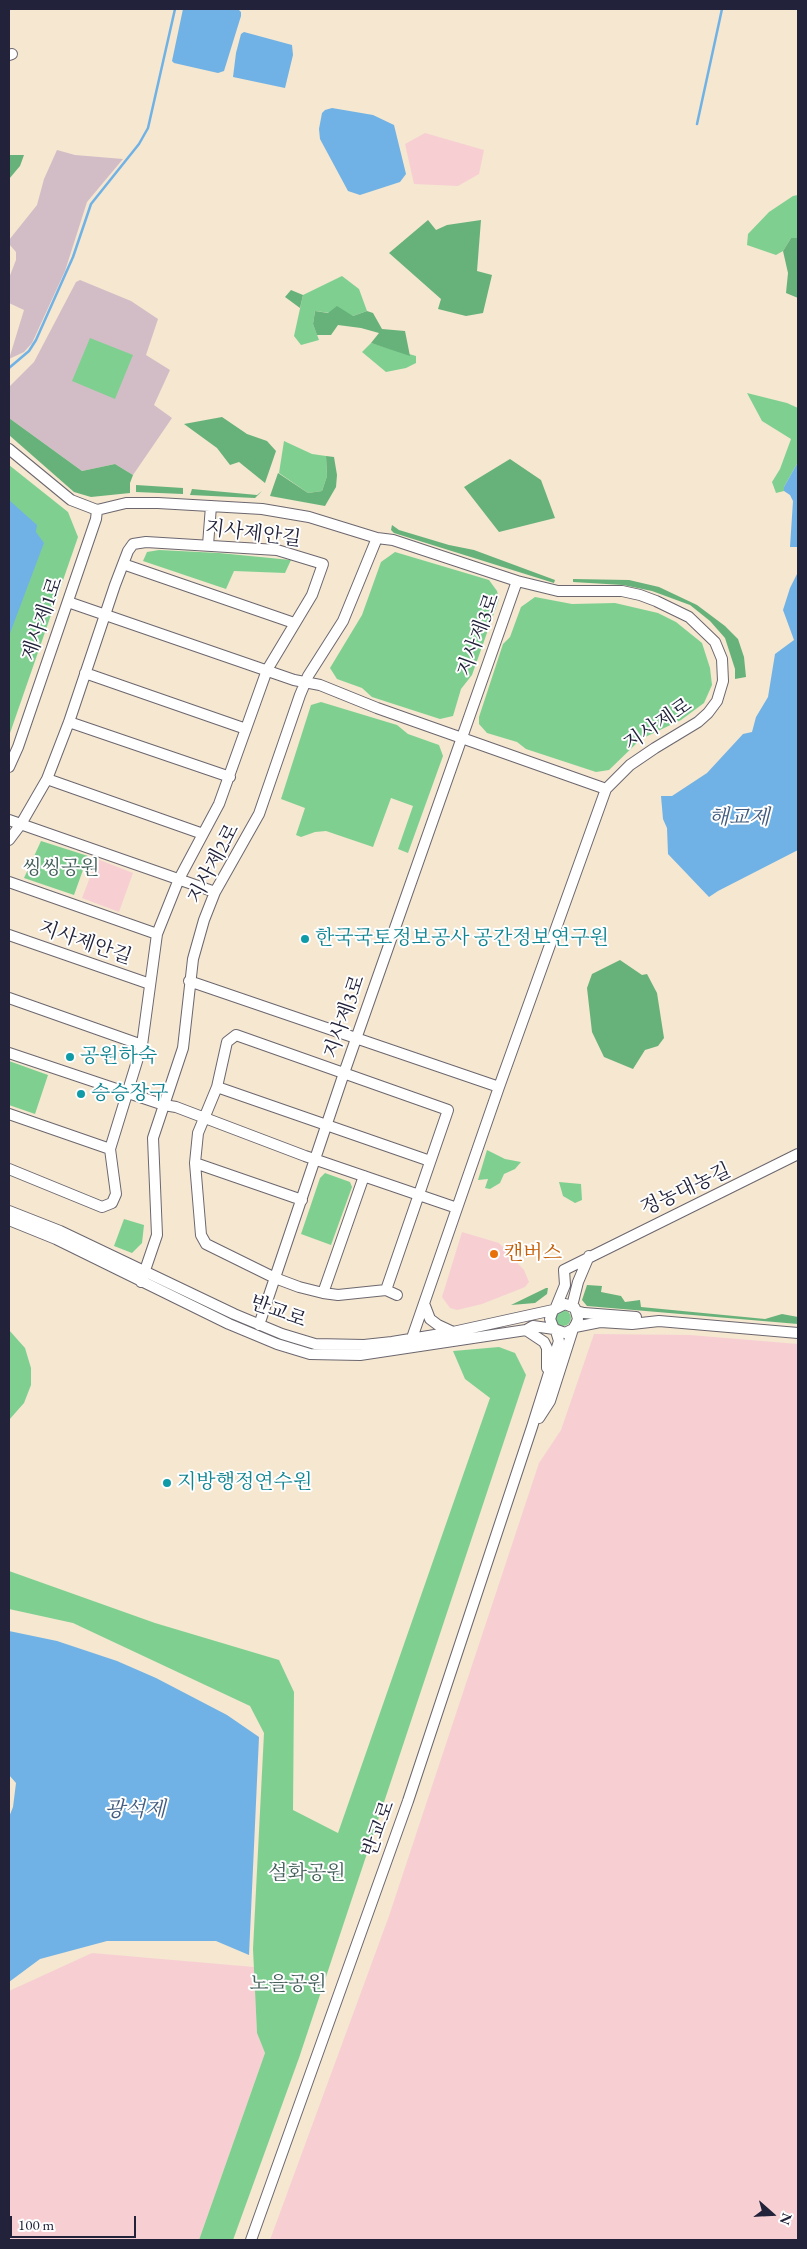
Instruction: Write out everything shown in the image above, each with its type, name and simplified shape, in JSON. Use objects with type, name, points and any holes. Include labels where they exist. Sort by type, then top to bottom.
[{"type":"street","points":[[9,449],[71,500],[97,510]]},
{"type":"street","name":"지사제로","points":[[97,510],[126,503],[262,509],[291,513],[377,538],[393,540],[517,581],[558,591],[622,591],[640,595],[689,617],[715,642],[722,659],[723,681],[717,701],[712,707],[698,722],[654,748],[630,765],[606,789],[499,1087],[425,1306],[412,1338]]},
{"type":"street","points":[[208,545],[211,506]]},
{"type":"street","name":"제사제1로","points":[[9,767],[18,747],[68,602],[97,510]]},
{"type":"street","name":"지사제2로","points":[[141,1282],[157,1235],[153,1138],[183,1048],[192,959],[215,892],[262,807],[305,683],[343,621],[377,538]]},
{"type":"street","name":"지사제안길","points":[[9,840],[21,824],[47,779],[69,722],[123,564],[133,544],[146,542],[277,550],[323,564],[312,595],[267,670],[217,810],[179,879],[158,934],[142,1045],[110,1150],[116,1194],[112,1203],[102,1207],[9,1169]]},
{"type":"street","points":[[123,564],[294,624]]},
{"type":"street","name":"지사제3로","points":[[260,1325],[274,1278],[356,1037],[517,581]]},
{"type":"street","points":[[68,602],[305,683],[320,686],[606,789]]},
{"type":"street","points":[[85,673],[246,729]]},
{"type":"street","points":[[69,722],[230,777]]},
{"type":"street","points":[[47,779],[203,834]]},
{"type":"street","points":[[9,820],[215,892]]},
{"type":"street","name":"지사제안길","points":[[9,882],[158,934]]},
{"type":"street","name":"지사제안길","points":[[9,935],[150,984]]},
{"type":"street","points":[[189,982],[499,1087]]},
{"type":"street","points":[[9,998],[142,1045]]},
{"type":"street","points":[[386,1290],[448,1110],[236,1035],[227,1042],[217,1087],[198,1133],[195,1163],[201,1235],[206,1244],[274,1278],[299,1287],[338,1295],[386,1290],[397,1295]]},
{"type":"street","points":[[9,1053],[176,1108],[315,1160],[457,1208]]},
{"type":"street","points":[[217,1087],[430,1161]]},
{"type":"street","points":[[9,1114],[110,1150]]},
{"type":"street","name":"정농대농길","points":[[567,1268],[798,1154]]},
{"type":"street","points":[[195,1163],[302,1200]]},
{"type":"street","points":[[323,1293],[364,1176]]},
{"type":"street","name":"반교로","points":[[9,1211],[60,1231],[260,1325],[315,1344],[364,1345],[453,1332],[555,1308]]},
{"type":"street","name":"반교로","points":[[9,1220],[56,1240],[246,1332],[310,1354],[360,1355],[526,1330],[533,1326],[555,1330],[559,1341],[408,1801],[251,2240]]},
{"type":"street","points":[[574,1328],[578,1319],[574,1308],[578,1282],[589,1256]]},
{"type":"street","points":[[567,1268],[578,1282]]},
{"type":"street","points":[[567,1268],[565,1285],[550,1319],[555,1330],[565,1334],[574,1328],[600,1322],[632,1324],[659,1322],[798,1333]]},
{"type":"street","points":[[555,1308],[565,1304],[584,1313],[654,1318],[659,1322]]},
{"type":"street","points":[[425,1306],[430,1319],[453,1332]]},
{"type":"street","name":"반교로","points":[[532,1427],[550,1401],[574,1328]]},
{"type":"street","points":[[526,1330],[544,1342],[547,1348],[548,1375]]},
{"type":"shaded area","points":[[425,133],[484,150],[479,174],[458,186],[414,184],[405,144]]},
{"type":"shaded area","points":[[57,150],[75,155],[123,159],[87,202],[65,271],[32,343],[24,352],[9,359],[24,310],[9,303],[9,278],[16,260],[16,252],[9,244],[9,240],[37,205],[44,179]]},
{"type":"shaded area","points":[[80,280],[131,301],[158,319],[146,355],[170,370],[154,405],[172,418],[133,475],[115,464],[82,471],[9,418],[9,387],[34,362],[76,282]]},
{"type":"shaded area","points":[[97,859],[133,873],[119,912],[82,898]]},
{"type":"shaded area","points":[[462,1232],[499,1243],[524,1270],[529,1282],[525,1287],[482,1304],[457,1310],[450,1308],[442,1297]]},
{"type":"shaded area","points":[[594,1334],[690,1335],[798,1344],[798,2240],[270,2240],[389,1916],[539,1463],[561,1430]]},
{"type":"shaded area","points":[[92,1953],[254,1967],[257,2033],[265,2053],[199,2240],[9,2240],[9,1991]]},
{"type":"green space","points":[[9,155],[24,155],[20,166],[9,179]]},
{"type":"green space","points":[[798,195],[798,238],[791,238],[783,251],[776,255],[747,245],[748,234],[769,212],[793,196]]},
{"type":"green space","points":[[428,220],[436,230],[447,225],[481,220],[477,271],[492,275],[483,313],[466,316],[438,309],[441,299],[389,253]]},
{"type":"green space","points":[[791,238],[798,238],[798,298],[786,293],[788,273],[783,251]]},
{"type":"green space","points":[[342,276],[359,289],[367,311],[353,316],[315,311],[313,324],[319,340],[301,345],[294,336],[303,295]]},
{"type":"green space","points":[[291,290],[303,295],[300,308],[285,297]]},
{"type":"green space","points":[[337,306],[353,316],[367,311],[373,313],[382,329],[405,331],[410,356],[371,343],[379,333],[361,328],[338,325],[331,335],[317,335],[313,324],[315,311],[328,313]]},
{"type":"green space","points":[[90,338],[133,355],[115,399],[72,381]]},
{"type":"green space","points":[[371,343],[416,356],[416,363],[406,368],[386,372],[362,352]]},
{"type":"green space","points":[[747,393],[787,403],[798,408],[798,462],[784,487],[784,491],[776,493],[772,482],[780,469],[791,439],[762,421]]},
{"type":"green space","points":[[222,417],[247,434],[267,441],[276,451],[265,483],[239,462],[230,465],[217,448],[184,424]]},
{"type":"green space","points":[[9,418],[82,471],[115,464],[133,475],[130,483],[130,493],[91,497],[74,492],[9,435]]},
{"type":"green space","points":[[284,441],[312,454],[326,456],[327,476],[322,491],[308,493],[279,473]]},
{"type":"green space","points":[[326,456],[334,457],[337,475],[336,487],[325,506],[270,496],[278,473],[308,493],[322,491],[327,476]]},
{"type":"green space","points":[[510,459],[541,480],[555,518],[499,532],[464,487]]},
{"type":"green space","points":[[9,465],[68,512],[78,537],[9,736]]},
{"type":"green space","points":[[136,485],[183,488],[183,494],[136,492]]},
{"type":"green space","points":[[192,489],[257,495],[262,491],[255,498],[190,495]]},
{"type":"green space","points":[[392,525],[399,530],[449,545],[474,550],[555,580],[554,583],[394,533],[391,530]]},
{"type":"green space","points":[[159,550],[219,553],[291,560],[285,573],[234,571],[226,589],[143,561],[147,552]]},
{"type":"green space","points":[[395,552],[489,580],[497,591],[499,599],[472,675],[461,689],[453,716],[440,719],[372,697],[362,688],[337,679],[330,668],[362,615],[381,562]]},
{"type":"green space","points":[[573,579],[629,580],[659,587],[697,605],[725,626],[738,639],[744,657],[746,677],[735,679],[735,669],[725,638],[710,621],[690,605],[652,591],[623,585],[573,582]]},
{"type":"green space","points":[[535,597],[572,604],[615,603],[658,613],[676,622],[702,643],[710,668],[712,685],[704,703],[681,720],[641,739],[609,770],[596,772],[526,749],[517,742],[487,733],[479,724],[479,717],[503,644],[510,637],[521,607]]},
{"type":"green space","points":[[321,702],[397,725],[408,734],[439,745],[443,756],[408,853],[398,849],[413,806],[391,798],[373,847],[326,831],[315,832],[301,837],[296,835],[305,808],[281,799],[311,705]]},
{"type":"green space","name":"씽씽공원","points":[[41,841],[88,856],[74,895],[24,878]]},
{"type":"green space","points":[[620,960],[642,975],[647,974],[657,993],[664,1038],[658,1046],[645,1050],[633,1069],[604,1057],[592,1032],[587,988],[592,974]]},
{"type":"green space","points":[[9,1061],[48,1075],[35,1114],[9,1105]]},
{"type":"green space","points":[[487,1150],[505,1159],[521,1162],[515,1169],[504,1174],[500,1183],[490,1189],[485,1188],[488,1179],[478,1180]]},
{"type":"green space","points":[[325,1173],[350,1182],[352,1187],[331,1245],[301,1234],[320,1178]]},
{"type":"green space","points":[[559,1182],[581,1184],[582,1200],[575,1203],[563,1196]]},
{"type":"green space","points":[[124,1219],[144,1225],[142,1243],[132,1253],[114,1246]]},
{"type":"green space","points":[[587,1285],[602,1286],[601,1292],[621,1296],[625,1302],[640,1300],[641,1307],[765,1319],[782,1314],[798,1317],[798,1324],[587,1306],[582,1300]]},
{"type":"green space","points":[[548,1288],[547,1294],[535,1303],[511,1305]]},
{"type":"green space","points":[[563,1310],[569,1312],[571,1318],[569,1324],[563,1326],[557,1324],[555,1318],[557,1312]]},
{"type":"green space","points":[[9,1330],[25,1348],[31,1368],[31,1385],[24,1403],[9,1420]]},
{"type":"green space","name":"설화공원","points":[[499,1347],[515,1353],[526,1375],[299,2058],[233,2240],[199,2240],[265,2053],[257,2033],[253,1949],[264,1733],[250,1706],[73,1623],[9,1609],[9,1571],[155,1623],[279,1660],[294,1692],[293,1810],[338,1833],[490,1398],[465,1379],[453,1351]]},
{"type":"water","points":[[183,9],[238,9],[241,12],[224,71],[218,73],[172,61]]},
{"type":"water","points":[[244,32],[292,45],[293,55],[285,88],[233,77],[236,53],[241,34]]},
{"type":"water","points":[[332,108],[373,115],[394,125],[406,174],[400,182],[360,195],[348,191],[320,139],[319,129],[322,113]]},
{"type":"water","points":[[798,462],[798,547],[790,547],[793,501],[790,495],[784,491],[784,487]]},
{"type":"water","points":[[9,500],[37,525],[36,532],[44,543],[9,636]]},
{"type":"water","name":"해교제","points":[[798,572],[798,850],[709,897],[668,854],[667,828],[663,819],[661,796],[672,796],[707,773],[743,734],[752,732],[756,717],[768,697],[775,654],[794,640],[783,610],[790,588]]},
{"type":"water","name":"광석제","points":[[9,1631],[57,1641],[117,1661],[156,1678],[227,1715],[259,1737],[249,1955],[216,1941],[107,1941],[40,1959],[9,1982],[9,1817],[13,1807],[16,1783],[9,1775]]},
{"type":"waterway","points":[[9,368],[29,351],[36,340],[73,257],[91,204],[139,144],[148,128],[175,9]]},
{"type":"waterway","points":[[697,124],[722,9]]},
{"type":"place","name":"한국국토정보공사 공간정보연구원","points":[[305,939]]},
{"type":"place","name":"공원하숙","points":[[70,1057]]},
{"type":"place","name":"승승장구","points":[[81,1094]]},
{"type":"place","name":"캔버스","points":[[494,1254]]},
{"type":"place","name":"지방행정연수원","points":[[167,1483]]},
{"type":"park label","name":"노을공원","points":[[288,1985]]}]
